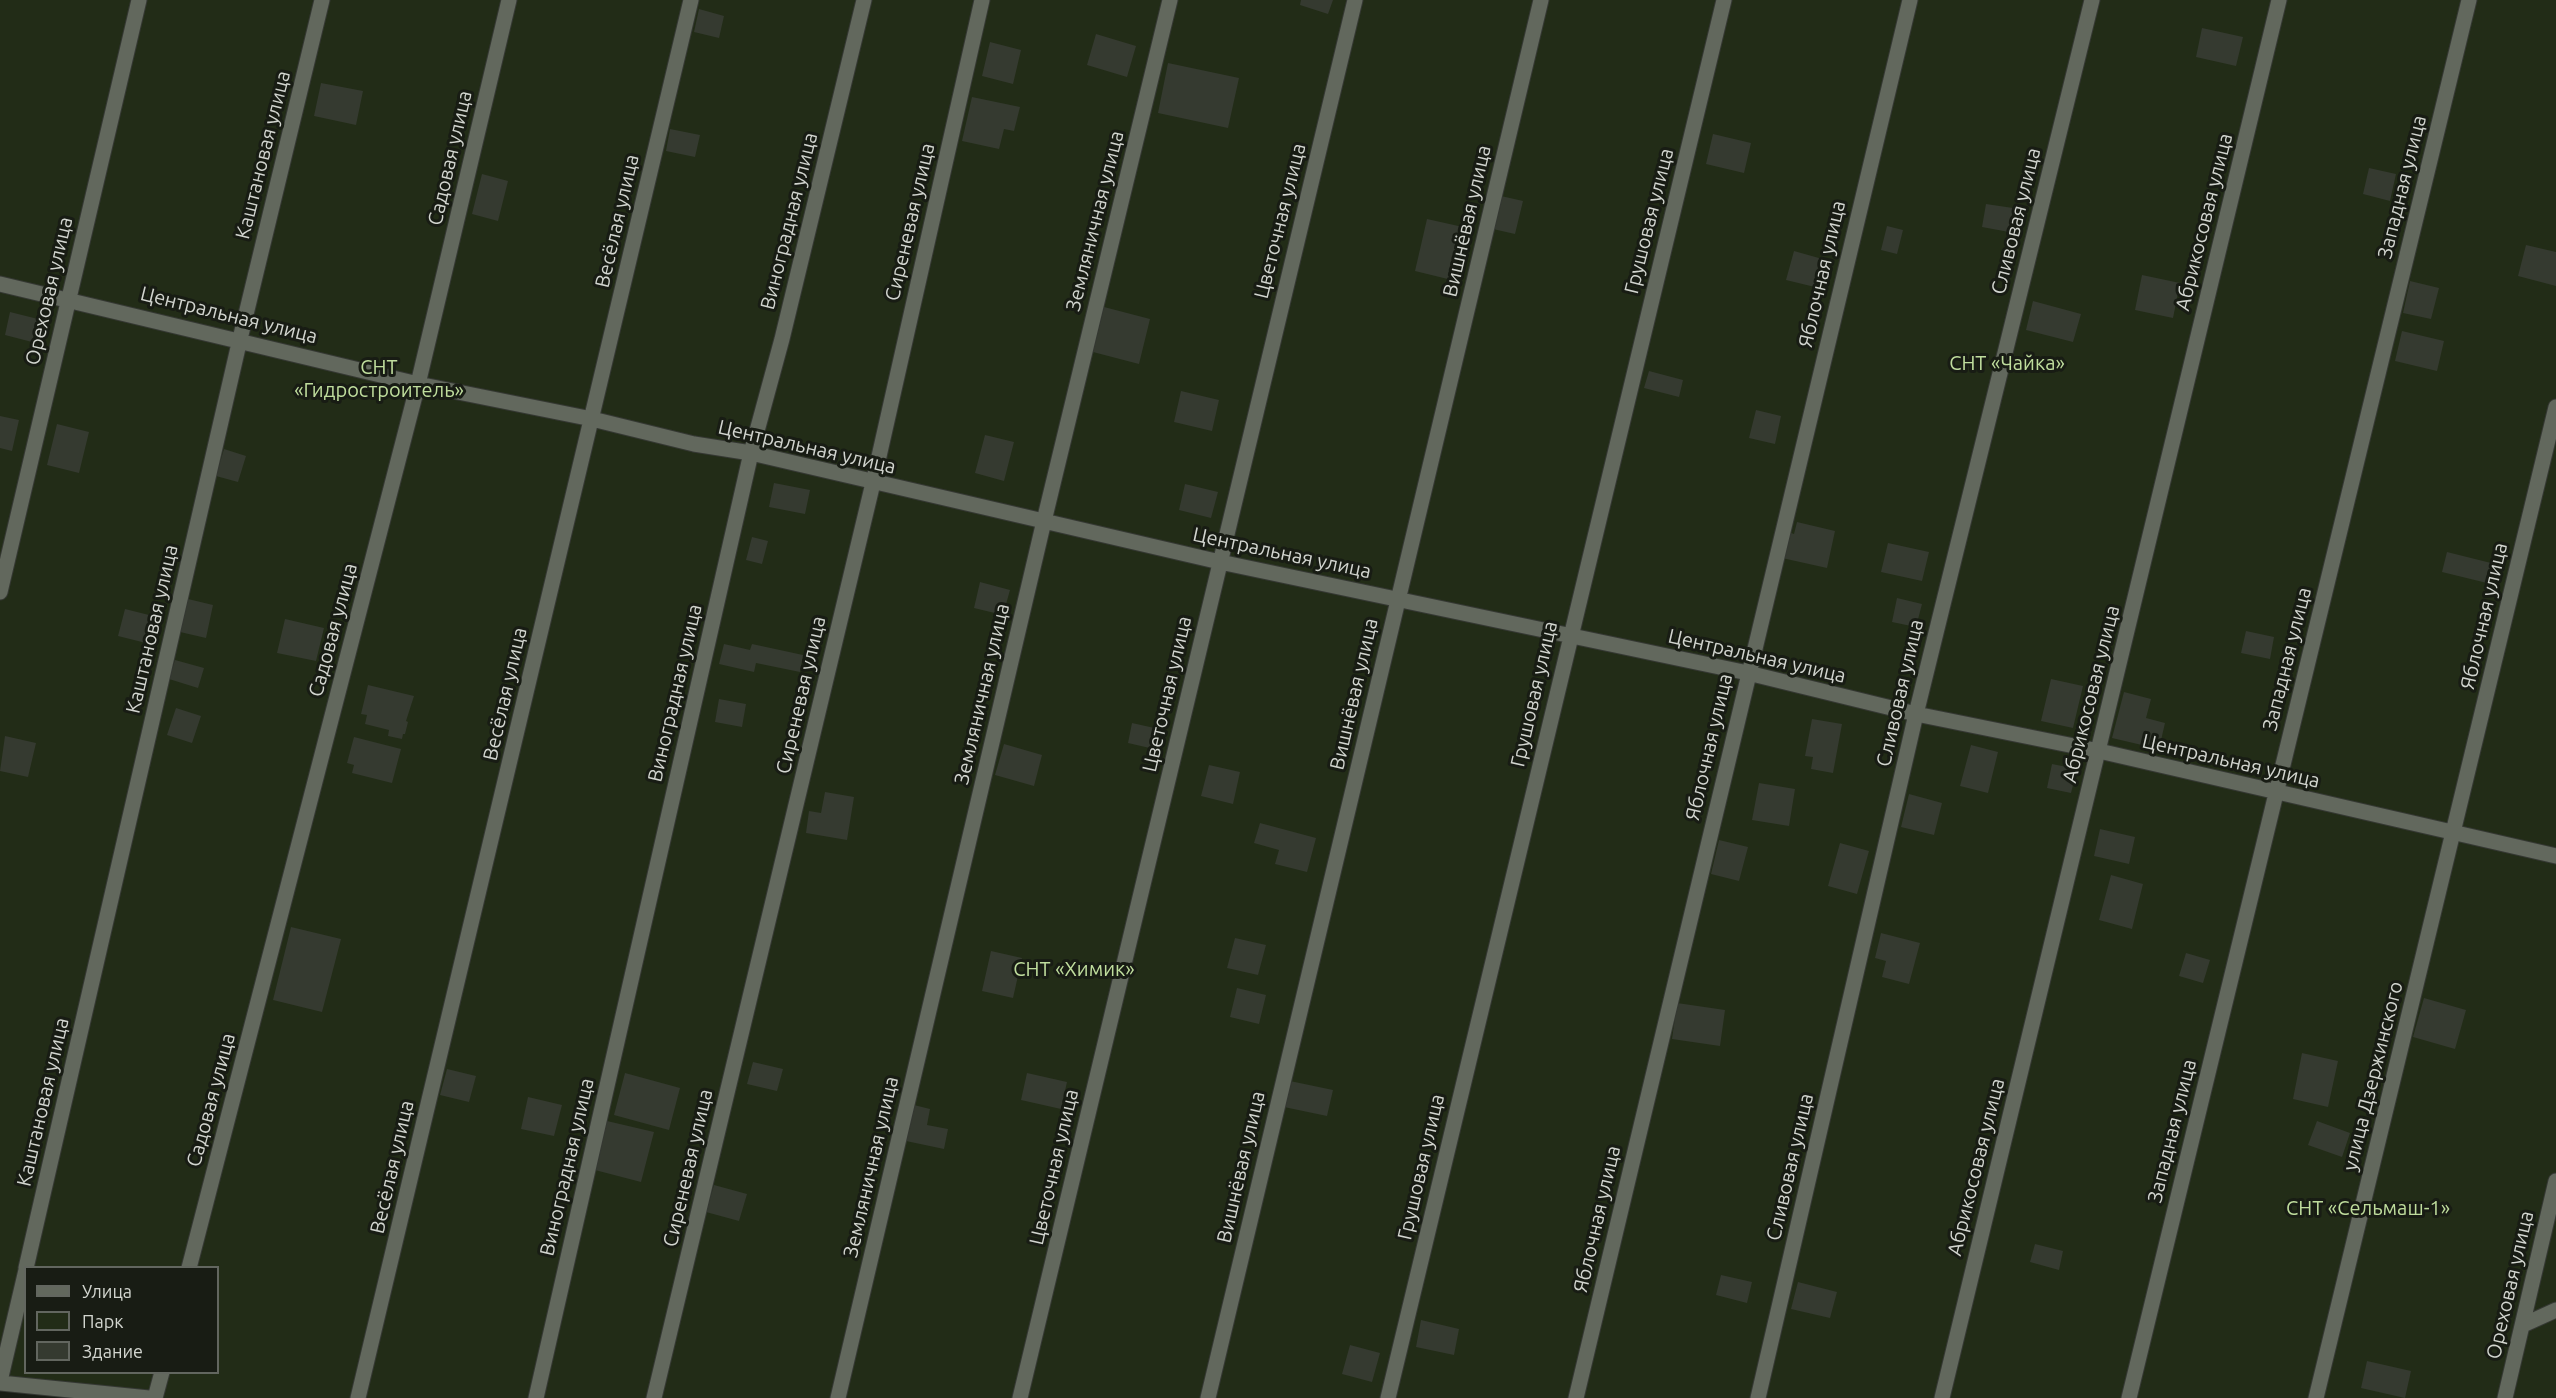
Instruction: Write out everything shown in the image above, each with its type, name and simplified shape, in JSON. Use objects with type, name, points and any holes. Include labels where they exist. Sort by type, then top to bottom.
[{"type":"street","name":"Ореховая улица","points":[[0,592],[139,0]]},
{"type":"street","name":"Каштановая улица","points":[[27,1266],[240,339],[322,0]]},
{"type":"street","name":"Садовая улица","points":[[190,1266],[418,384],[509,0]]},
{"type":"street","name":"Весёлая улица","points":[[358,1398],[691,0]]},
{"type":"street","name":"Виноградная улица","points":[[536,1398],[751,453],[782,339],[864,0]]},
{"type":"street","name":"Сиреневая улица","points":[[654,1398],[873,483],[982,0]]},
{"type":"street","name":"Земляничная улица","points":[[838,1398],[1044,521],[1170,0]]},
{"type":"street","name":"Цветочная улица","points":[[1020,1398],[1355,0]]},
{"type":"street","name":"Вишнёвая улица","points":[[1208,1398],[1541,0]]},
{"type":"street","name":"Грушовая улица","points":[[1388,1398],[1724,0]]},
{"type":"street","name":"Яблочная улица","points":[[1576,1398],[1910,0]]},
{"type":"street","name":"Сливовая улица","points":[[1758,1398],[1916,714],[2091,0]]},
{"type":"street","name":"Абрикосовая улица","points":[[1942,1398],[2279,0]]},
{"type":"street","name":"Западная улица","points":[[2129,1398],[2469,0]]},
{"type":"street","name":"Центральная улица","points":[[0,284],[240,339],[418,384],[592,419],[694,444],[751,453],[1220,562],[1569,638],[1748,674],[1916,714],[2099,751],[2454,835],[2556,856]]},
{"type":"street","name":"Яблочная улица","points":[[2454,835],[2556,407]]},
{"type":"street","name":"улица Дзержинского","points":[[2316,1398],[2454,835]]},
{"type":"street","name":"Ореховая улица","points":[[2505,1398],[2556,1181]]},
{"type":"street","name":"Каштановая улица","points":[[0,1382],[24,1278]]},
{"type":"street","points":[[2523,1325],[2556,1310]]},
{"type":"street","points":[[155,1398],[161,1374]]},
{"type":"street","points":[[0,1382],[149,1398]]},
{"type":"green space","points":[[0,0],[2556,0],[2556,1398],[149,1398],[0,1383]]},
{"type":"building","points":[[1301,0],[1333,0],[1328,14],[1300,5]]},
{"type":"building","points":[[699,9],[724,16],[719,38],[694,32]]},
{"type":"building","points":[[2202,28],[2243,37],[2236,66],[2196,57]]},
{"type":"building","points":[[1096,34],[1136,46],[1127,77],[1087,65]]},
{"type":"building","points":[[990,42],[1021,50],[1013,84],[982,76]]},
{"type":"building","points":[[1168,63],[1239,78],[1228,128],[1158,113]]},
{"type":"building","points":[[321,83],[363,91],[356,125],[314,116]]},
{"type":"building","points":[[972,97],[1020,107],[1014,131],[1004,129],[999,149],[962,141]]},
{"type":"building","points":[[670,129],[700,135],[695,157],[666,151]]},
{"type":"building","points":[[1713,134],[1751,143],[1744,173],[1706,164]]},
{"type":"building","points":[[2369,168],[2396,174],[2390,201],[2363,194]]},
{"type":"building","points":[[482,174],[508,181],[498,221],[472,214]]},
{"type":"building","points":[[1501,196],[1523,201],[1515,234],[1493,229]]},
{"type":"building","points":[[1986,204],[2013,208],[2009,232],[1982,227]]},
{"type":"building","points":[[1427,219],[1472,229],[1460,282],[1415,271]]},
{"type":"building","points":[[1887,226],[1903,230],[1897,254],[1881,250]]},
{"type":"building","points":[[2526,245],[2556,252],[2556,286],[2518,276]]},
{"type":"building","points":[[1794,251],[1826,260],[1819,288],[1786,280]]},
{"type":"building","points":[[2142,275],[2180,283],[2173,318],[2135,310]]},
{"type":"building","points":[[2410,281],[2439,288],[2431,319],[2403,313]]},
{"type":"building","points":[[2033,301],[2081,314],[2073,342],[2026,330]]},
{"type":"building","points":[[1104,307],[1150,319],[1139,364],[1093,352]]},
{"type":"building","points":[[10,312],[38,319],[32,342],[5,335]]},
{"type":"building","points":[[2402,331],[2444,341],[2437,371],[2395,361]]},
{"type":"building","points":[[1649,371],[1683,380],[1679,397],[1644,388]]},
{"type":"building","points":[[1181,391],[1219,400],[1212,431],[1174,422]]},
{"type":"building","points":[[1756,410],[1781,416],[1775,444],[1749,438]]},
{"type":"building","points":[[0,416],[19,420],[12,451],[0,448]]},
{"type":"building","points":[[57,424],[89,432],[79,473],[47,465]]},
{"type":"building","points":[[985,435],[1014,442],[1004,481],[975,473]]},
{"type":"building","points":[[224,449],[246,456],[238,482],[216,476]]},
{"type":"building","points":[[774,483],[810,490],[805,514],[769,507]]},
{"type":"building","points":[[1185,484],[1218,492],[1211,518],[1179,510]]},
{"type":"building","points":[[1797,522],[1835,531],[1827,568],[1782,558],[1788,532],[1794,534]]},
{"type":"building","points":[[752,537],[768,541],[762,564],[746,560]]},
{"type":"building","points":[[1888,543],[1929,552],[1922,581],[1881,572]]},
{"type":"building","points":[[2447,552],[2495,564],[2491,584],[2442,572]]},
{"type":"building","points":[[980,582],[1010,590],[1003,615],[974,608]]},
{"type":"building","points":[[1897,598],[1922,604],[1916,627],[1892,622]]},
{"type":"building","points":[[188,599],[213,605],[206,638],[180,632]]},
{"type":"building","points":[[125,609],[153,616],[146,643],[118,636]]},
{"type":"building","points":[[285,619],[324,628],[316,661],[277,653]]},
{"type":"building","points":[[2246,631],[2274,637],[2270,659],[2241,653]]},
{"type":"building","points":[[724,644],[750,650],[752,644],[803,655],[800,672],[756,663],[754,672],[719,664]]},
{"type":"building","points":[[175,660],[204,668],[198,688],[169,679]]},
{"type":"building","points":[[2051,679],[2083,686],[2073,728],[2041,721]]},
{"type":"building","points":[[368,685],[414,696],[402,739],[388,736],[389,730],[365,724],[367,715],[361,714]]},
{"type":"building","points":[[2124,692],[2151,699],[2146,718],[2165,723],[2159,749],[2112,738]]},
{"type":"building","points":[[719,699],[746,704],[742,727],[715,722]]},
{"type":"building","points":[[176,708],[201,716],[192,743],[167,735]]},
{"type":"building","points":[[1812,719],[1842,724],[1833,773],[1811,769],[1813,757],[1805,756]]},
{"type":"building","points":[[1132,723],[1159,729],[1154,749],[1128,743]]},
{"type":"building","points":[[5,736],[36,743],[28,777],[0,771]]},
{"type":"building","points":[[354,737],[401,749],[392,783],[352,773],[354,765],[347,763]]},
{"type":"building","points":[[1004,744],[1042,755],[1034,786],[995,775]]},
{"type":"building","points":[[1971,745],[1998,752],[1988,793],[1960,786]]},
{"type":"building","points":[[2052,764],[2077,769],[2071,793],[2047,788]]},
{"type":"building","points":[[1209,765],[1240,772],[1233,804],[1201,796]]},
{"type":"building","points":[[1759,783],[1795,789],[1789,826],[1752,820]]},
{"type":"building","points":[[825,792],[854,797],[847,840],[806,833],[809,811],[821,813]]},
{"type":"building","points":[[1909,794],[1942,803],[1934,835],[1901,827]]},
{"type":"building","points":[[1260,823],[1316,838],[1307,872],[1275,864],[1279,850],[1254,843]]},
{"type":"building","points":[[2100,829],[2135,837],[2129,864],[2094,856]]},
{"type":"building","points":[[1719,840],[1748,847],[1739,881],[1711,874]]},
{"type":"building","points":[[1840,843],[1869,851],[1857,894],[1828,886]]},
{"type":"building","points":[[2111,875],[2143,884],[2132,929],[2099,920]]},
{"type":"building","points":[[291,927],[341,939],[322,1012],[273,1000]]},
{"type":"building","points":[[1881,933],[1920,943],[1909,984],[1882,977],[1886,961],[1875,958]]},
{"type":"building","points":[[1235,938],[1266,945],[1258,975],[1227,968]]},
{"type":"building","points":[[991,951],[1022,958],[1013,998],[982,991]]},
{"type":"building","points":[[2186,953],[2210,960],[2203,983],[2179,976]]},
{"type":"building","points":[[1237,988],[1266,995],[1259,1024],[1230,1017]]},
{"type":"building","points":[[2424,998],[2466,1010],[2455,1049],[2413,1037]]},
{"type":"building","points":[[1677,1003],[1725,1010],[1720,1046],[1672,1039]]},
{"type":"building","points":[[2302,1053],[2338,1061],[2328,1107],[2293,1099]]},
{"type":"building","points":[[753,1062],[783,1069],[777,1091],[747,1084]]},
{"type":"building","points":[[447,1069],[476,1076],[469,1102],[440,1095]]},
{"type":"building","points":[[625,1073],[680,1088],[669,1130],[614,1115]]},
{"type":"building","points":[[1027,1073],[1067,1082],[1061,1109],[1021,1100]]},
{"type":"building","points":[[1290,1081],[1333,1090],[1327,1116],[1284,1107]]},
{"type":"building","points":[[528,1097],[562,1105],[554,1136],[521,1129]]},
{"type":"building","points":[[914,1105],[930,1109],[927,1125],[948,1129],[944,1149],[906,1141]]},
{"type":"building","points":[[607,1121],[654,1132],[641,1182],[595,1170]]},
{"type":"building","points":[[2317,1121],[2350,1133],[2342,1157],[2308,1145]]},
{"type":"building","points":[[714,1185],[747,1194],[739,1221],[706,1212]]},
{"type":"building","points":[[2035,1244],[2063,1251],[2059,1270],[2030,1262]]},
{"type":"building","points":[[1721,1275],[1752,1282],[1747,1303],[1716,1295]]},
{"type":"building","points":[[1798,1282],[1837,1292],[1830,1318],[1791,1309]]},
{"type":"building","points":[[1421,1320],[1459,1329],[1454,1355],[1416,1347]]},
{"type":"building","points":[[1350,1345],[1380,1353],[1372,1382],[1342,1374]]},
{"type":"building","points":[[2367,1361],[2411,1371],[2405,1398],[2361,1388]]},
{"type":"park label","name":"СНТ «Чайка»","points":[[2007,363]]},
{"type":"park label","name":"СНТ «Гидростроитель»","points":[[379,378]]},
{"type":"park label","name":"СНТ «Химик»","points":[[1074,969]]},
{"type":"park label","name":"СНТ «Сельмаш-1»","points":[[2368,1208]]}]
